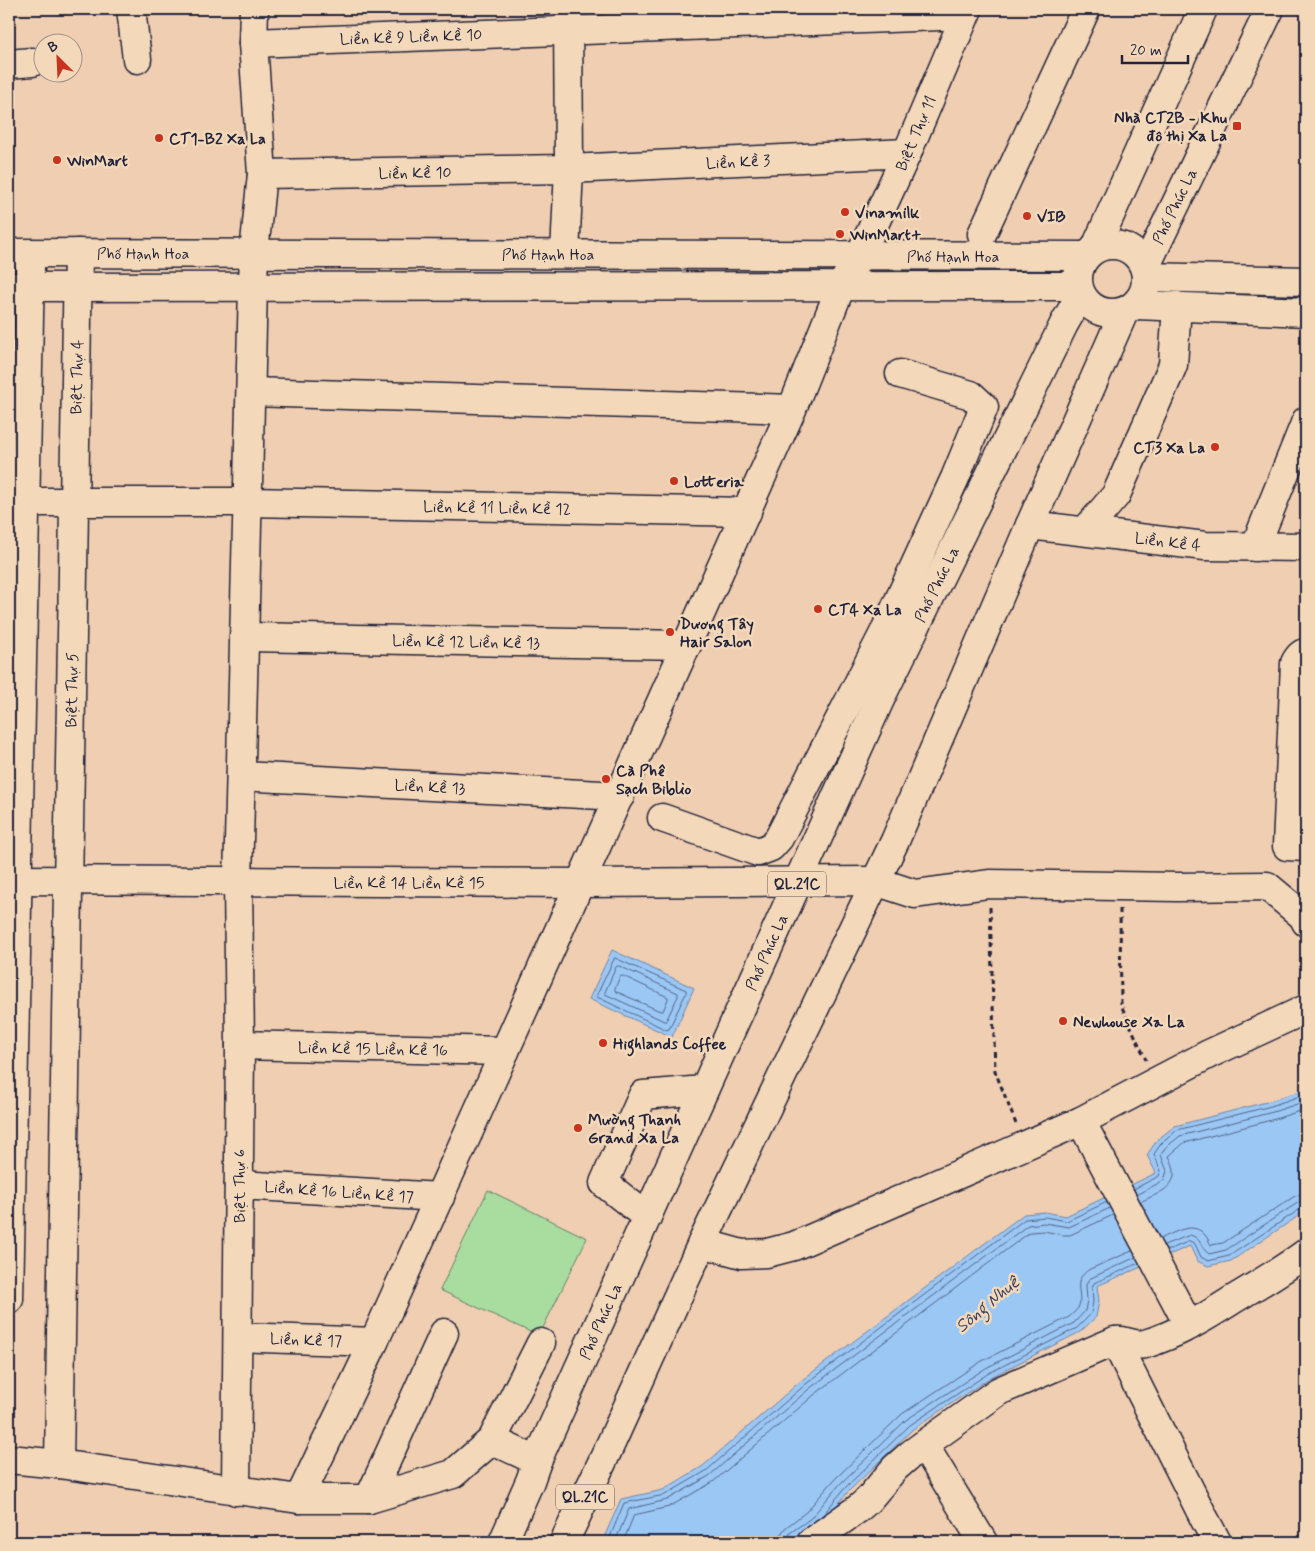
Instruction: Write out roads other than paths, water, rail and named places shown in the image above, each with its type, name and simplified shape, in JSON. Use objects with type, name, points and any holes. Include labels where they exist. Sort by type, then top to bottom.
[{"type":"main road","points":[[131,9],[136,59]]},
{"type":"main road","points":[[238,881],[254,253],[262,174],[253,43],[254,9]]},
{"type":"main road","points":[[982,234],[1086,9]]},
{"type":"main road","points":[[1203,9],[1091,253],[1081,265],[1078,276],[1079,290],[1088,305],[1099,312],[1112,314],[1130,308],[1176,306],[1306,312]]},
{"type":"main road","name":"Phố Phúc La","points":[[1146,272],[1270,9]]},
{"type":"main road","name":"Liền Kề 9 Liền Kề 10","points":[[253,43],[569,19],[966,12]]},
{"type":"main road","name":"Biệt Thự 11","points":[[299,1499],[374,1342],[506,1051],[792,409],[841,286],[860,255],[908,153],[966,12]]},
{"type":"main road","points":[[564,254],[569,169],[569,19]]},
{"type":"main road","name":"Liền Kề 3","points":[[569,169],[908,153]]},
{"type":"main road","name":"Liền Kề 10","points":[[262,174],[569,169]]},
{"type":"main road","points":[[1091,253],[1106,244],[1118,245],[1129,249],[1139,257],[1146,272],[1144,292],[1130,308]]},
{"type":"main road","points":[[9,1299],[19,253]]},
{"type":"main road","name":"Phố Hạnh Hoa","points":[[19,253],[860,255],[1091,253]]},
{"type":"main road","name":"Biệt Thự 4","points":[[74,501],[78,253]]},
{"type":"main road","points":[[1146,272],[1306,281]]},
{"type":"main road","name":"Phố Hạnh Hoa","points":[[19,287],[841,286],[1079,290]]},
{"type":"main road","name":"Phố Phúc La","points":[[534,1471],[882,693],[894,641],[1064,324],[1079,290]]},
{"type":"main road","points":[[1085,532],[1116,495],[1173,365],[1176,306]]},
{"type":"main road","name":"QL.21C","points":[[564,1542],[702,1243],[895,841],[1030,525],[1130,308]]},
{"type":"main road","points":[[662,818],[758,852],[771,847],[779,838],[894,641],[955,478],[984,407],[971,395],[900,374]]},
{"type":"main road","points":[[251,392],[792,409]]},
{"type":"main road","points":[[1254,546],[1306,421]]},
{"type":"main road","name":"Biệt Thự 5","points":[[68,880],[74,501]]},
{"type":"main road","name":"Liền Kề 11 Liền Kề 12","points":[[17,502],[248,502],[746,512]]},
{"type":"main road","name":"Liền Kề 4","points":[[1030,525],[1205,546],[1306,547]]},
{"type":"main road","name":"Liền Kề 12 Liền Kề 13","points":[[244,638],[687,645]]},
{"type":"main road","points":[[1306,654],[1298,658],[1295,663],[1287,846],[1306,847]]},
{"type":"main road","name":"Liền Kề 13","points":[[241,776],[620,796]]},
{"type":"main road","name":"Liền Kề 14 Liền Kề 15","points":[[13,880],[581,883],[875,881],[915,894],[989,884],[1177,888],[1267,886],[1303,916],[1306,922]]},
{"type":"main road","points":[[59,1464],[68,880]]},
{"type":"main road","name":"Biệt Thự 6","points":[[236,1491],[240,1045],[238,881]]},
{"type":"main road","points":[[702,1243],[742,1254],[767,1253],[794,1246],[1081,1121],[1209,1054],[1306,1009]]},
{"type":"main road","name":"Liền Kề 15 Liền Kề 16","points":[[240,1045],[506,1051]]},
{"type":"main road","points":[[647,1217],[604,1183],[643,1095],[704,1090]]},
{"type":"main road","points":[[1081,1121],[1189,1326]]},
{"type":"main road","name":"Liền Kề 16 Liền Kề 17","points":[[239,1185],[440,1197]]},
{"type":"main road","points":[[811,1542],[868,1500],[900,1462],[999,1391],[1115,1341],[1120,1340],[1138,1345],[1169,1336],[1299,1266]]},
{"type":"main road","points":[[369,1499],[444,1333]]},
{"type":"main road","name":"Liền Kề 17","points":[[238,1337],[374,1342]]},
{"type":"main road","points":[[1115,1341],[1217,1542]]},
{"type":"main road","points":[[9,1459],[59,1464],[299,1499],[369,1499],[453,1474],[492,1440],[541,1343]]},
{"type":"main road","points":[[492,1440],[534,1471]]},
{"type":"main road","points":[[924,1445],[983,1542]]},
{"type":"main road","name":"QL.21C","points":[[503,1542],[534,1471]]},
{"type":"water","points":[[612,950],[694,988],[672,1037],[589,999]]},
{"type":"water","name":"Sông Nhuệ","points":[[1306,1089],[1306,1211],[1231,1261],[1208,1266],[1197,1261],[1190,1246],[1097,1286],[1099,1301],[1096,1317],[1080,1332],[991,1377],[913,1429],[848,1492],[819,1527],[795,1542],[602,1542],[621,1499],[663,1490],[703,1466],[802,1380],[1024,1214],[1045,1212],[1066,1216],[1156,1173],[1147,1155],[1157,1140],[1175,1126],[1270,1101]]},
{"type":"place","name":"Nhà CT2B - Khu đô thị Xa La","points":[[1237,126]]},
{"type":"place","name":"CT1-B2 Xa La","points":[[159,138]]},
{"type":"place","name":"WinMart","points":[[57,160]]},
{"type":"place","name":"Vinamilk","points":[[845,212]]},
{"type":"place","name":"VIB","points":[[1027,216]]},
{"type":"place","name":"WinMart+","points":[[840,234]]},
{"type":"place","name":"CT3 Xa La","points":[[1215,447]]},
{"type":"place","name":"Lotteria","points":[[674,481]]},
{"type":"place","name":"CT4 Xa La","points":[[818,609]]},
{"type":"place","name":"Dương Tây Hair Salon","points":[[670,632]]},
{"type":"place","name":"Cà Phê Sạch Biblio","points":[[606,779]]},
{"type":"place","name":"Newhouse Xa La","points":[[1063,1021]]},
{"type":"place","name":"Highlands Coffee","points":[[603,1043]]},
{"type":"place","name":"Mường Thanh Grand Xa La","points":[[578,1128]]}]
